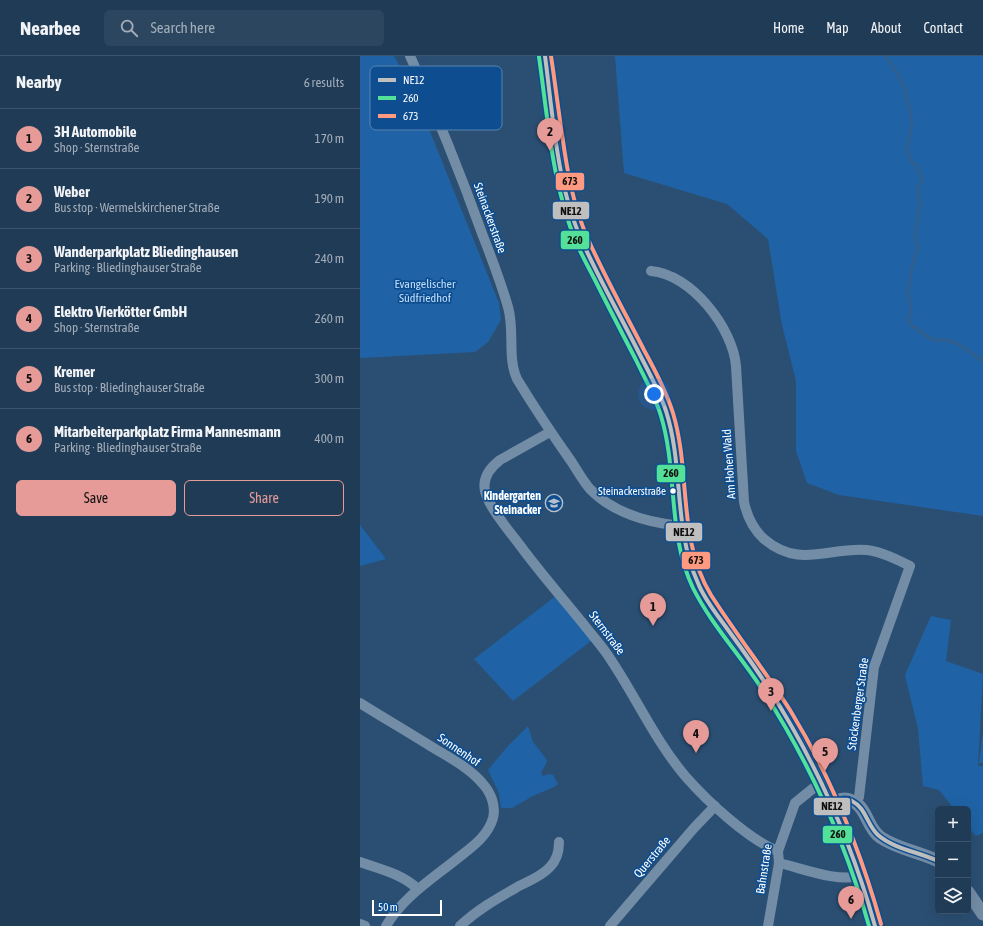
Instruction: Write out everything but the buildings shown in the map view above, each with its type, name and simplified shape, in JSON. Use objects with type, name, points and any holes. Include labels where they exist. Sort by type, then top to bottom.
[{"type":"main road","points":[[545,56],[562,177],[567,199],[582,241],[632,338],[663,403],[671,434],[682,526],[691,568],[706,598],[768,686],[790,721],[846,836],[868,896],[875,926]]},
{"type":"street","name":"Steinackerstraße","points":[[410,56],[414,66]]},
{"type":"street","name":"Steinackerstraße","points":[[443,130],[468,194],[508,309],[512,330],[513,369],[517,379],[550,432],[590,489],[606,501],[641,519],[662,524],[682,526]]},
{"type":"street","name":"Am Hohen Wald","points":[[651,271],[661,272],[681,281],[695,292],[724,330],[733,348],[737,374],[744,502],[748,516],[756,530],[771,544],[785,552],[799,555],[812,555],[868,550],[883,554],[910,566]]},
{"type":"street","name":"Sternstraße","points":[[550,432],[500,460],[493,466],[488,472],[484,482],[485,491],[489,502],[532,561],[611,659],[669,755],[687,778],[715,806],[750,835],[768,848],[778,852]]},
{"type":"street","name":"Stöckenberger Straße","points":[[856,803],[859,797],[874,667],[910,566]]},
{"type":"street","name":"Sonnenhof","points":[[360,703],[467,769],[484,786],[492,800],[494,809],[493,818],[486,834],[418,889],[398,908],[386,926]]},
{"type":"street","name":"Bahnstraße","points":[[768,926],[779,863],[778,852],[794,803],[821,782]]},
{"type":"street","points":[[831,803],[840,799],[850,800],[856,803],[861,806],[868,821],[879,836],[888,842],[935,860]]},
{"type":"street","name":"Querstraße","points":[[610,926],[689,833],[715,806]]},
{"type":"street","points":[[460,926],[488,904],[546,871],[556,859],[559,851],[559,842]]},
{"type":"street","points":[[360,862],[399,875],[408,880],[418,889]]},
{"type":"street","points":[[779,863],[838,878],[861,876]]},
{"type":"street","points":[[971,896],[983,914]]},
{"type":"street","points":[[360,924],[365,926]]},
{"type":"green space","name":"Evangelischer Südfriedhof","points":[[360,56],[394,56],[400,66],[370,66],[370,130],[429,130],[499,303],[501,320],[488,342],[475,352],[360,358]]},
{"type":"green space","points":[[615,56],[983,56],[983,516],[839,495],[807,483],[796,451],[796,381],[782,325],[768,239],[727,204],[624,173]]},
{"type":"green space","points":[[360,525],[386,559],[360,566]]},
{"type":"green space","points":[[557,595],[591,641],[513,701],[474,659]]},
{"type":"green space","points":[[931,616],[951,620],[946,661],[983,674],[978,766],[983,766],[983,833],[976,836],[971,830],[971,806],[952,806],[939,790],[923,786],[918,729],[905,675]]},
{"type":"green space","points":[[528,726],[533,742],[547,760],[541,773],[543,776],[549,774],[553,775],[558,784],[512,808],[501,808],[499,793],[488,770],[507,747]]},
{"type":"green space","points":[[983,731],[983,763],[979,763]]},
{"type":"waterway","points":[[886,56],[899,76],[905,91],[912,123],[907,148],[910,161],[916,165],[922,178],[918,190],[920,201],[915,239],[918,247],[908,288],[911,314],[908,319],[912,326],[917,328],[929,338],[934,340],[949,340],[983,361]]},
{"type":"transit line","name":"NE12","points":[[545,56],[561,174],[574,220],[582,241],[602,283],[631,337],[666,411],[672,432],[682,520],[690,562],[705,597],[769,689],[817,774],[844,833],[866,894],[875,926]]},
{"type":"transit line","name":"673","points":[[551,56],[566,161],[578,214],[615,295],[656,373],[673,413],[682,459],[689,529],[693,551],[700,574],[711,595],[790,710],[819,761],[854,841],[881,924]]},
{"type":"transit line","name":"260","points":[[539,57],[556,174],[568,220],[576,242],[656,401],[661,416],[670,459],[679,546],[685,567],[700,601],[762,689],[796,745],[811,774],[849,864],[869,926]]},
{"type":"transit line","name":"NE12","points":[[831,803],[844,799],[852,801],[857,804],[863,812],[874,831],[884,840],[891,844],[935,860]]},
{"type":"place","name":"Weber","points":[[550,151]]},
{"type":"place","name":"Steinackerstraße","points":[[673,491]]},
{"type":"place","name":"Kindergarten Steinacker","points":[[554,503]]},
{"type":"place","name":"3H Automobile","points":[[653,626]]},
{"type":"place","name":"Wanderparkplatz Bliedinghausen","points":[[771,711]]},
{"type":"place","name":"Elektro Vierkötter GmbH","points":[[696,753]]},
{"type":"place","name":"Kremer","points":[[825,771]]},
{"type":"place","name":"Mitarbeiterparkplatz Firma Mannesmann","points":[[851,919]]}]
